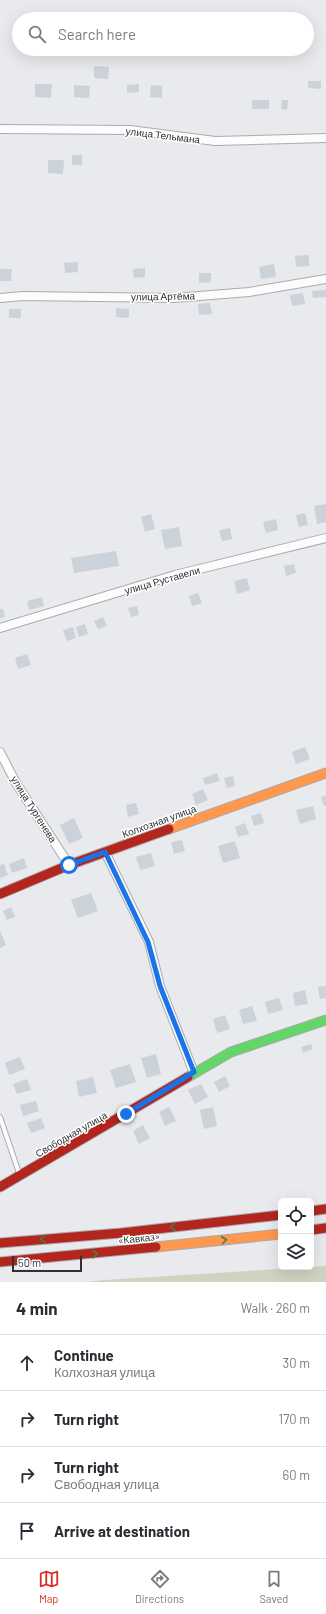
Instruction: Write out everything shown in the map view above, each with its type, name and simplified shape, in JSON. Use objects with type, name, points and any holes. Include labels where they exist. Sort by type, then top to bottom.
[{"type":"main road","name":"Колхозная улица","points":[[0,894],[69,865],[326,773]]},
{"type":"main road","name":"Свободная улица","points":[[0,1187],[194,1072],[231,1052],[326,1020]]},
{"type":"main road","points":[[314,1211],[326,1209]]},
{"type":"main road","name":"«Кавказ»","points":[[0,1243],[121,1233],[278,1215]]},
{"type":"main road","points":[[314,1230],[326,1228]]},
{"type":"main road","name":"«Кавказ»","points":[[0,1262],[278,1234]]},
{"type":"street","name":"улица Тельмана","points":[[0,129],[130,130],[215,141],[326,138]]},
{"type":"street","name":"улица Артёма","points":[[0,298],[23,296],[174,298],[249,292],[326,280]]},
{"type":"street","name":"улица Руставели","points":[[0,628],[175,575],[326,538]]},
{"type":"street","name":"улица Тургенева","points":[[0,752],[16,783],[69,865]]},
{"type":"street","points":[[105,852],[148,942],[160,986],[194,1072]]},
{"type":"lane","points":[[0,1117],[20,1176]]},
{"type":"green space","points":[[326,1266],[326,1282],[85,1282],[278,1269],[314,1270],[314,1267]]},
{"type":"building","points":[[94,66],[109,67],[108,79],[94,78]]},
{"type":"building","points":[[308,81],[321,81],[321,89],[308,88]]},
{"type":"building","points":[[35,84],[52,84],[51,98],[35,97]]},
{"type":"building","points":[[139,84],[139,92],[127,93],[127,85]]},
{"type":"building","points":[[74,85],[90,86],[89,98],[74,97]]},
{"type":"building","points":[[151,85],[162,86],[162,98],[150,97]]},
{"type":"building","points":[[252,100],[269,100],[269,109],[252,109]]},
{"type":"building","points":[[282,100],[288,100],[287,110],[281,109]]},
{"type":"building","points":[[72,155],[82,155],[82,165],[72,165]]},
{"type":"building","points":[[48,160],[64,160],[63,174],[48,173]]},
{"type":"building","points":[[309,255],[309,266],[296,267],[295,256]]},
{"type":"building","points":[[78,262],[78,272],[65,273],[64,263]]},
{"type":"building","points":[[274,264],[276,277],[261,279],[259,267]]},
{"type":"building","points":[[145,268],[145,277],[134,278],[133,269]]},
{"type":"building","points":[[0,269],[12,269],[11,281],[0,281]]},
{"type":"building","points":[[199,273],[211,273],[211,282],[199,283]]},
{"type":"building","points":[[326,290],[326,297],[313,298],[312,291]]},
{"type":"building","points":[[303,293],[305,304],[292,306],[290,295]]},
{"type":"building","points":[[210,303],[212,314],[199,315],[198,304]]},
{"type":"building","points":[[116,308],[129,309],[129,318],[116,317]]},
{"type":"building","points":[[9,309],[21,309],[21,318],[9,318]]},
{"type":"building","points":[[326,504],[326,522],[317,524],[314,506]]},
{"type":"building","points":[[305,513],[308,525],[299,527],[296,515]]},
{"type":"building","points":[[151,514],[155,529],[145,532],[141,517]]},
{"type":"building","points":[[276,519],[278,530],[266,533],[263,522]]},
{"type":"building","points":[[179,527],[182,546],[165,549],[161,530]]},
{"type":"building","points":[[230,528],[232,539],[222,541],[219,530]]},
{"type":"building","points":[[116,551],[119,566],[74,573],[71,558]]},
{"type":"building","points":[[294,564],[296,573],[286,576],[284,566]]},
{"type":"building","points":[[247,578],[250,590],[237,594],[234,581]]},
{"type":"building","points":[[198,593],[202,603],[192,606],[189,596]]},
{"type":"building","points":[[42,597],[44,606],[29,610],[27,601]]},
{"type":"building","points":[[137,606],[139,615],[131,617],[128,608]]},
{"type":"building","points":[[0,609],[3,609],[5,617],[0,618]]},
{"type":"building","points":[[103,617],[107,626],[98,629],[94,621]]},
{"type":"building","points":[[85,624],[88,634],[79,637],[76,627]]},
{"type":"building","points":[[73,627],[76,638],[67,641],[63,630]]},
{"type":"building","points":[[27,654],[31,665],[18,669],[15,658]]},
{"type":"building","points":[[305,747],[310,759],[296,764],[292,752]]},
{"type":"building","points":[[217,773],[220,781],[205,785],[203,778]]},
{"type":"building","points":[[233,776],[235,786],[227,788],[224,778]]},
{"type":"building","points":[[203,789],[208,800],[196,805],[192,794]]},
{"type":"building","points":[[326,795],[326,805],[324,806],[321,797]]},
{"type":"building","points":[[136,803],[139,814],[128,817],[126,805]]},
{"type":"building","points":[[313,806],[316,819],[300,824],[296,810]]},
{"type":"building","points":[[261,813],[264,823],[254,826],[251,816]]},
{"type":"building","points":[[74,818],[83,838],[69,844],[60,825]]},
{"type":"building","points":[[245,823],[249,834],[238,837],[235,827]]},
{"type":"building","points":[[182,840],[185,851],[174,854],[171,842]]},
{"type":"building","points":[[235,841],[240,858],[223,863],[218,846]]},
{"type":"building","points":[[151,853],[155,866],[140,870],[136,857]]},
{"type":"building","points":[[24,858],[27,868],[12,873],[9,864]]},
{"type":"building","points":[[4,864],[8,875],[0,878],[0,865]]},
{"type":"building","points":[[91,893],[98,911],[78,918],[71,900]]},
{"type":"building","points":[[11,907],[15,917],[7,920],[3,911]]},
{"type":"building","points":[[0,931],[6,945],[0,948]]},
{"type":"building","points":[[326,986],[326,998],[320,999],[318,987]]},
{"type":"building","points":[[305,990],[308,1004],[295,1006],[293,993]]},
{"type":"building","points":[[279,998],[283,1010],[268,1014],[265,1002]]},
{"type":"building","points":[[252,1006],[257,1021],[243,1024],[239,1010]]},
{"type":"building","points":[[225,1015],[230,1029],[217,1033],[213,1019]]},
{"type":"building","points":[[311,1044],[313,1049],[303,1053],[301,1047]]},
{"type":"building","points":[[156,1054],[161,1074],[147,1078],[141,1058]]},
{"type":"building","points":[[20,1057],[25,1069],[9,1075],[5,1063]]},
{"type":"building","points":[[130,1064],[136,1082],[116,1088],[110,1070]]},
{"type":"building","points":[[225,1076],[230,1086],[219,1092],[214,1082]]},
{"type":"building","points":[[93,1077],[97,1093],[79,1097],[76,1081]]},
{"type":"building","points":[[27,1079],[31,1090],[17,1094],[13,1084]]},
{"type":"building","points":[[201,1084],[208,1097],[195,1104],[188,1090]]},
{"type":"building","points":[[36,1101],[39,1111],[23,1116],[20,1105]]},
{"type":"building","points":[[169,1107],[176,1121],[165,1126],[159,1112]]},
{"type":"building","points":[[213,1107],[217,1126],[204,1129],[200,1110]]},
{"type":"building","points":[[41,1118],[45,1128],[31,1133],[27,1123]]},
{"type":"building","points":[[143,1125],[150,1138],[139,1144],[133,1131]]},
{"type":"traffic: fast","points":[[188,1077],[231,1052],[326,1020]]},
{"type":"traffic: slow","points":[[169,829],[326,773]]},
{"type":"traffic: slow","points":[[156,1247],[278,1234]]},
{"type":"traffic: jam","points":[[0,894],[69,865],[169,829]]},
{"type":"traffic: jam","points":[[0,1187],[188,1077]]},
{"type":"traffic: jam","points":[[314,1211],[326,1209]]},
{"type":"traffic: jam","points":[[0,1243],[121,1233],[278,1215]]},
{"type":"traffic: jam","points":[[314,1230],[326,1228]]},
{"type":"traffic: jam","points":[[0,1262],[156,1247]]},
{"type":"route","points":[[69,865],[105,852],[132,904],[148,942],[160,986],[194,1072],[126,1114]]}]
